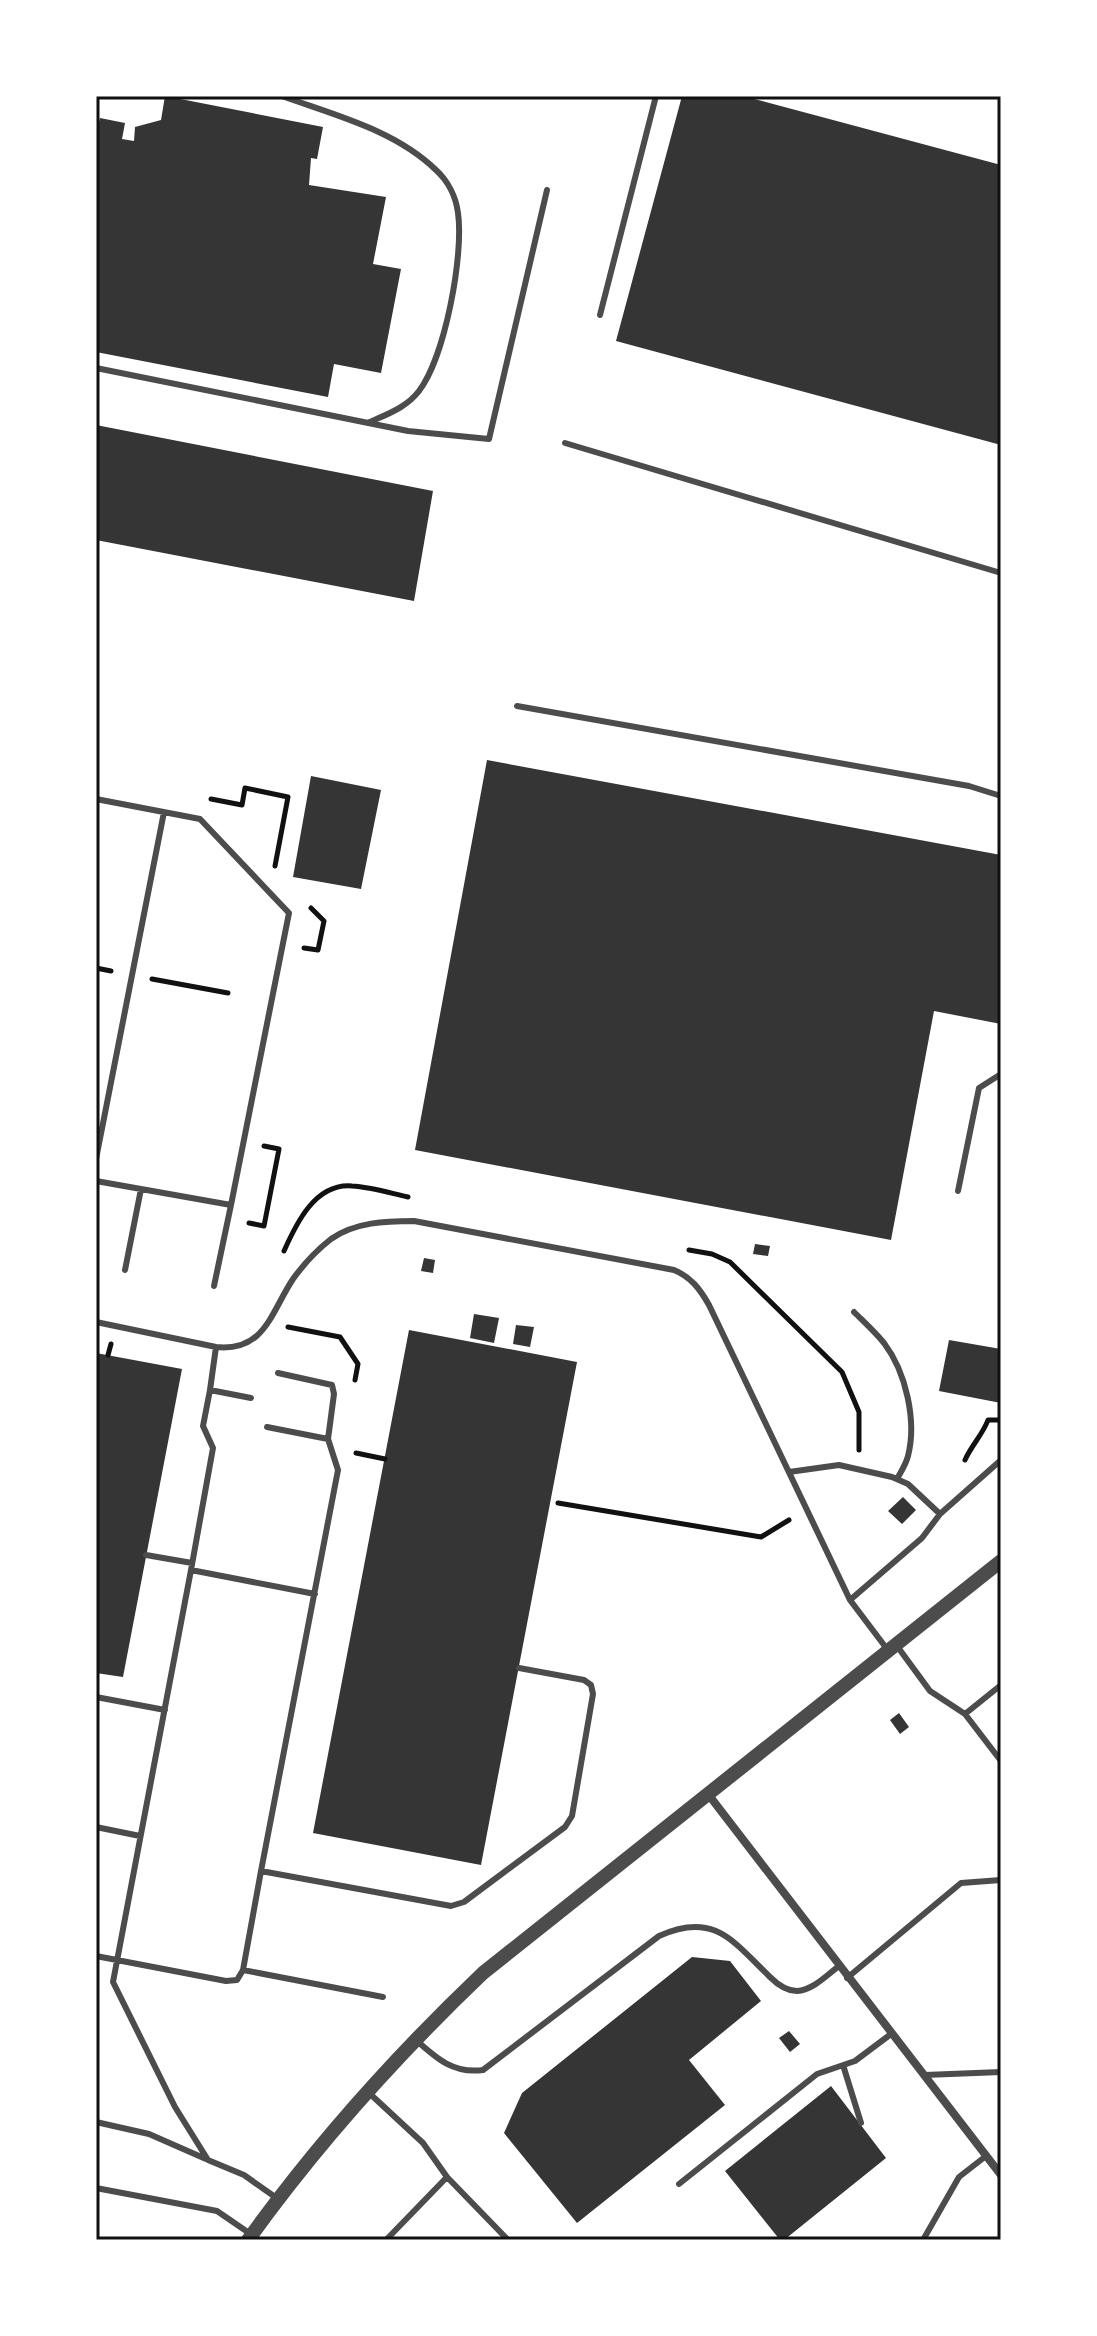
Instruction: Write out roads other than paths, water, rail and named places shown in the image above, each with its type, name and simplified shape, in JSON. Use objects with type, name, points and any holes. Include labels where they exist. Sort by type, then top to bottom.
[{"type":"street","points":[[250,2237],[368,2092],[483,1973],[1001,1561]]},
{"type":"street","points":[[708,1794],[1001,2175]]},
{"type":"lane","points":[[282,96],[399,142],[438,171],[451,190],[458,211],[453,292],[433,366],[419,391],[400,409],[368,423]]},
{"type":"lane","points":[[600,315],[656,96]]},
{"type":"lane","points":[[96,368],[408,431],[489,439],[547,190]]},
{"type":"lane","points":[[565,443],[1001,573]]},
{"type":"lane","points":[[517,706],[969,786],[1001,796]]},
{"type":"lane","points":[[96,799],[200,819],[289,913],[214,1286]]},
{"type":"lane","points":[[96,1159],[164,812]]},
{"type":"lane","points":[[958,1191],[979,1088],[1001,1074]]},
{"type":"lane","points":[[96,1181],[231,1205]]},
{"type":"lane","points":[[125,1270],[141,1189]]},
{"type":"lane","points":[[96,1322],[216,1347],[241,1346],[252,1340],[268,1323],[293,1279],[323,1246],[357,1227],[383,1221],[414,1221],[684,1274],[699,1288],[709,1305],[850,1600],[930,1691],[965,1714],[1001,1761]]},
{"type":"lane","points":[[854,1312],[885,1344],[895,1362],[908,1402],[911,1440],[908,1459],[897,1479]]},
{"type":"lane","points":[[208,2160],[175,2107],[113,1982],[213,1448],[203,1426],[216,1347]]},
{"type":"lane","points":[[96,1956],[226,1981],[237,1980],[243,1970],[338,1470],[328,1439],[334,1394],[332,1385],[278,1373]]},
{"type":"lane","points":[[210,1390],[251,1398]]},
{"type":"lane","points":[[267,1427],[328,1439]]},
{"type":"lane","points":[[850,1600],[922,1538],[940,1514],[1001,1460]]},
{"type":"lane","points":[[789,1472],[839,1465],[897,1479],[908,1484],[940,1514]]},
{"type":"lane","points":[[146,1555],[315,1594]]},
{"type":"lane","points":[[261,1871],[451,1906],[464,1902],[565,1827],[572,1816],[593,1694],[591,1685],[584,1680],[519,1668]]},
{"type":"lane","points":[[965,1714],[1001,1685]]},
{"type":"lane","points":[[96,1697],[165,1710]]},
{"type":"lane","points":[[96,1827],[140,1836]]},
{"type":"lane","points":[[847,1978],[961,1883],[1001,1880]]},
{"type":"lane","points":[[416,2040],[438,2060],[458,2070],[483,2070],[659,1936],[678,1927],[712,1928],[724,1933],[775,1982],[795,1991],[813,1986],[839,1966]]},
{"type":"lane","points":[[243,1970],[383,1997]]},
{"type":"lane","points":[[679,2184],[817,2074],[855,2061],[891,2034]]},
{"type":"lane","points":[[843,2065],[861,2123]]},
{"type":"lane","points":[[923,2075],[1001,2072]]},
{"type":"lane","points":[[368,2092],[423,2143],[447,2177],[508,2240]]},
{"type":"lane","points":[[96,2122],[149,2134],[244,2175],[278,2199]]},
{"type":"lane","points":[[923,2240],[959,2177],[986,2156]]},
{"type":"lane","points":[[386,2240],[447,2177]]},
{"type":"lane","points":[[96,2188],[217,2211],[250,2237]]}]
